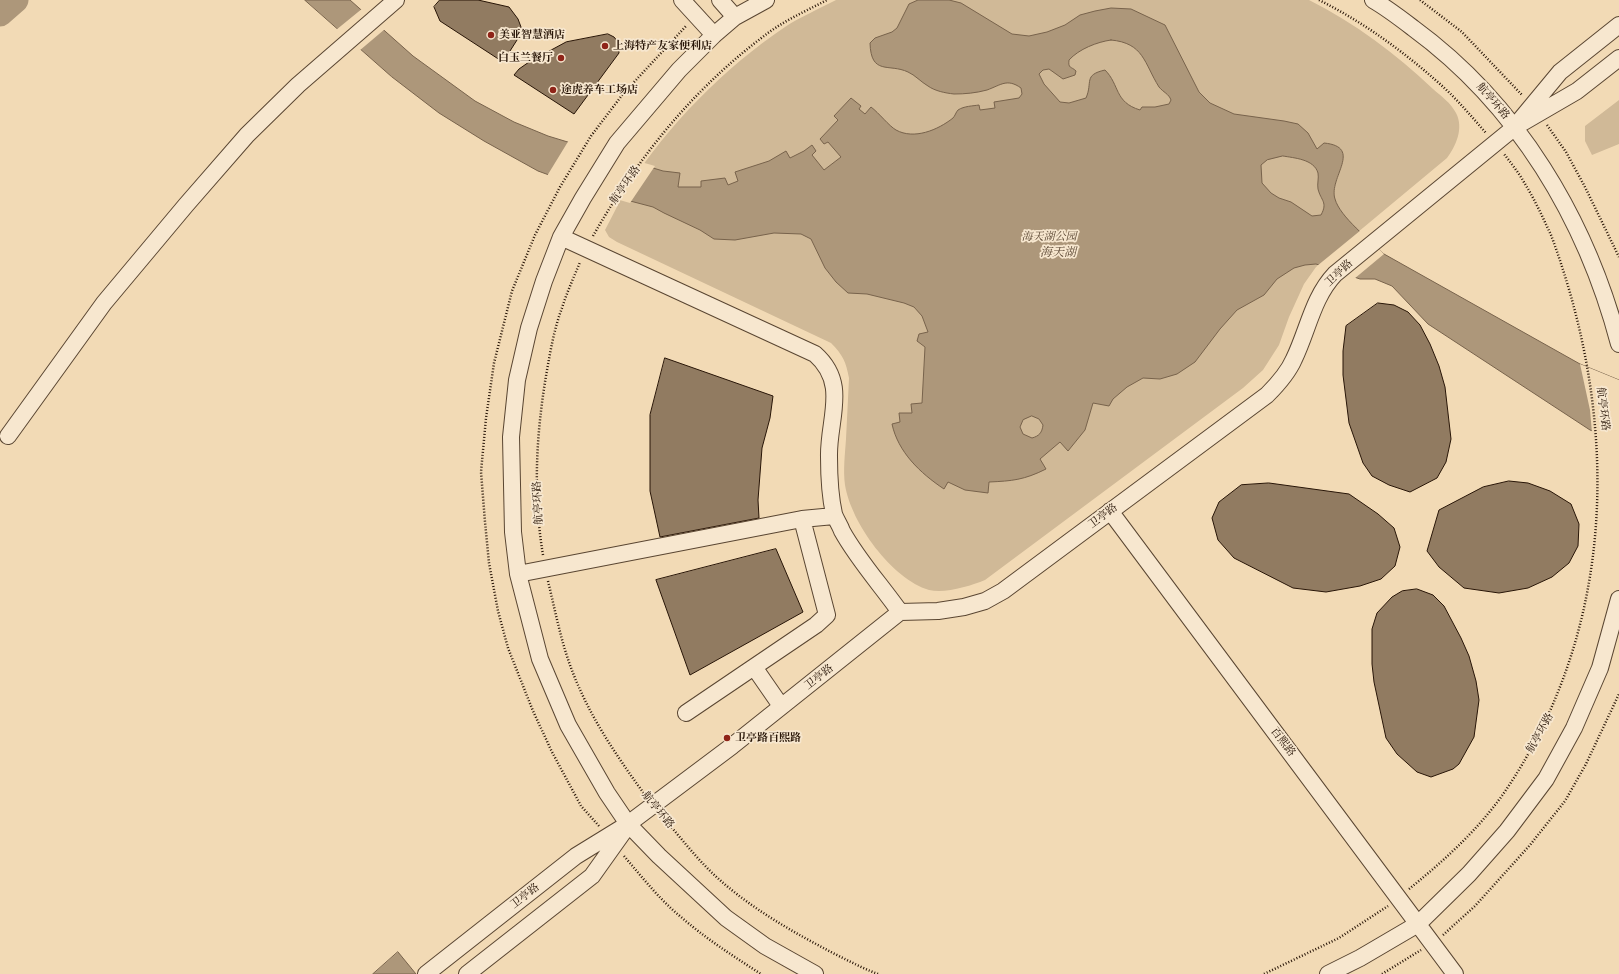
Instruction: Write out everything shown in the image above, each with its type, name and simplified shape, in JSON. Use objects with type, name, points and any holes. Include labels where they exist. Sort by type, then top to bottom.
[{"type":"street","points":[[8,436],[104,302],[186,204],[247,135],[298,85],[396,0]]},
{"type":"street","points":[[682,0],[714,35]]},
{"type":"street","points":[[720,0],[735,17]]},
{"type":"street","points":[[766,0],[735,17],[714,35],[679,70],[617,143],[583,198],[561,238],[544,281],[529,328],[517,380],[511,437],[513,532],[518,574],[536,646],[552,690],[568,725],[587,760],[628,824],[658,856],[726,918],[765,946],[815,974]]},
{"type":"street","name":"航亭环路","points":[[1373,0],[1430,40],[1470,75],[1515,127],[1547,175],[1579,231],[1602,287],[1619,344]]},
{"type":"street","points":[[1515,127],[1560,72],[1619,24]]},
{"type":"street","points":[[1515,127],[1577,91],[1619,58]]},
{"type":"street","name":"卫亭路","points":[[426,974],[576,856],[628,824],[732,746],[900,612],[938,611],[964,607],[985,601],[1003,590],[1267,395],[1279,383],[1294,359],[1321,292],[1335,274],[1515,127]]},
{"type":"street","points":[[561,238],[815,354],[823,361],[830,372],[835,396],[829,455],[834,516],[863,564],[900,612]]},
{"type":"street","name":"百熙路","points":[[1110,511],[1454,974]]},
{"type":"street","points":[[518,574],[802,519],[834,516]]},
{"type":"street","points":[[686,713],[816,625],[827,615],[802,519]]},
{"type":"street","points":[[1328,974],[1360,958],[1418,924],[1468,874],[1502,836],[1546,779],[1574,728],[1600,668],[1619,600]]},
{"type":"street","points":[[754,667],[781,706]]},
{"type":"street","name":"卫亭路","points":[[467,974],[592,876],[628,824]]},
{"type":"path","name":"航亭环路","points":[[827,0],[788,20],[764,36],[712,79],[678,114],[610,206],[586,249],[562,308],[550,356],[538,428],[536,461],[537,497],[540,539],[545,569],[565,649],[575,678],[588,707],[614,752],[653,806],[700,860],[720,880],[749,904],[806,939],[866,970],[878,974]]},
{"type":"path","points":[[484,522],[481,472],[488,402],[494,363],[501,330],[512,292],[535,235],[560,187],[591,136],[623,94],[697,16]]},
{"type":"path","name":"航亭环路","points":[[1264,974],[1339,938],[1399,898],[1438,866],[1462,842],[1506,790],[1550,717],[1562,689]]},
{"type":"path","points":[[1382,974],[1446,933],[1475,906],[1530,845],[1565,801],[1586,764],[1619,694]]},
{"type":"green space","name":"海天湖公园","points":[[836,0],[1309,0],[1359,29],[1390,52],[1446,100],[1454,109],[1458,119],[1458,137],[1447,158],[1316,267],[1304,284],[1289,317],[1279,345],[1263,370],[1243,388],[985,580],[965,587],[950,590],[929,590],[915,584],[888,562],[875,548],[855,516],[845,485],[844,468],[849,378],[847,367],[835,347],[831,343],[617,242],[609,237],[605,230],[628,187],[661,141],[679,120],[719,79],[762,43],[785,27],[803,16]]},
{"type":"green space","points":[[1619,100],[1619,144],[1592,155],[1585,141],[1585,126]]},
{"type":"water","name":"海天湖","points":[[305,0],[350,0],[413,56],[475,101],[514,122],[548,136],[663,171],[680,173],[678,187],[701,187],[701,181],[725,178],[728,185],[738,181],[735,172],[769,161],[786,151],[790,158],[812,145],[816,151],[812,155],[824,170],[841,157],[828,142],[824,144],[820,139],[838,120],[834,116],[851,98],[861,106],[859,109],[865,114],[871,107],[896,130],[903,133],[918,134],[933,130],[953,118],[958,110],[968,106],[979,105],[980,110],[995,108],[994,102],[1019,98],[1022,94],[1021,88],[1012,83],[1004,83],[975,93],[951,94],[940,92],[931,88],[908,72],[877,64],[871,53],[870,43],[875,38],[892,32],[897,28],[909,4],[918,0],[949,0],[961,3],[1012,34],[1029,36],[1047,32],[1065,25],[1080,15],[1095,11],[1111,8],[1131,9],[1165,25],[1199,92],[1210,103],[1234,114],[1298,124],[1308,133],[1317,149],[1324,143],[1336,146],[1342,150],[1342,165],[1334,191],[1335,199],[1338,206],[1349,221],[1384,254],[1580,364],[1619,380],[1619,441],[1590,430],[1428,324],[1392,286],[1375,279],[1360,279],[1316,264],[1294,268],[1277,279],[1264,295],[1237,310],[1220,329],[1195,362],[1177,374],[1160,379],[1143,378],[1127,387],[1113,399],[1109,406],[1093,403],[1085,430],[1068,451],[1060,442],[1040,459],[1046,469],[1031,476],[1018,479],[989,482],[988,493],[965,490],[948,482],[944,489],[935,483],[911,461],[899,444],[892,424],[900,422],[899,413],[912,413],[911,404],[922,403],[925,347],[917,341],[919,334],[928,332],[922,316],[914,307],[867,294],[848,293],[836,282],[825,268],[811,239],[801,234],[774,233],[735,240],[714,239],[700,230],[653,207],[596,192],[538,171],[484,141],[439,113],[392,77]],"holes":[[[1111,40],[1130,45],[1137,50],[1146,62],[1159,87],[1170,98],[1171,100],[1169,104],[1155,107],[1142,107],[1140,110],[1132,107],[1121,98],[1113,81],[1105,70],[1098,72],[1091,77],[1086,98],[1069,103],[1060,102],[1044,84],[1039,74],[1043,70],[1049,69],[1063,79],[1075,75],[1076,71],[1069,66],[1069,60],[1073,56],[1088,47],[1100,42]],[[1283,156],[1303,160],[1316,168],[1318,173],[1318,189],[1324,204],[1321,215],[1312,216],[1291,202],[1279,198],[1271,193],[1262,183],[1261,165],[1267,160]],[[1032,416],[1039,419],[1043,425],[1040,434],[1032,438],[1023,434],[1020,427],[1023,420]]]},
{"type":"water","points":[[398,952],[416,974],[373,974]]},
{"type":"pier","points":[[363,8],[385,29],[359,51],[336,30]]},
{"type":"pier","points":[[569,140],[655,166],[630,203],[595,193],[547,176]]},
{"type":"pier","points":[[1361,230],[1384,254],[1354,279],[1317,266]]},
{"type":"pier","points":[[1580,364],[1619,380],[1619,443],[1592,433],[1590,410]]},
{"type":"building","name":"美亚智慧酒店","points":[[440,0],[478,0],[509,7],[518,19],[521,31],[503,62],[440,21],[434,7]]},
{"type":"building","points":[[608,34],[614,37],[618,42],[619,53],[574,114],[514,75],[519,69],[529,62],[566,42]]},
{"type":"building","points":[[1378,303],[1394,305],[1408,312],[1420,325],[1439,366],[1445,387],[1451,439],[1446,462],[1437,478],[1410,492],[1389,485],[1372,476],[1363,463],[1349,423],[1343,375],[1343,351],[1346,326]]},
{"type":"building","points":[[665,358],[773,396],[770,418],[762,448],[758,500],[759,518],[660,537],[650,491],[650,415]]},
{"type":"building","points":[[1509,481],[1528,483],[1550,491],[1571,504],[1579,524],[1578,546],[1569,563],[1552,577],[1528,588],[1499,593],[1464,588],[1439,567],[1427,551],[1439,510],[1483,487]]},
{"type":"building","points":[[1269,483],[1349,494],[1378,514],[1394,528],[1400,547],[1395,566],[1381,579],[1360,586],[1326,592],[1293,588],[1234,558],[1218,540],[1212,518],[1219,502],[1241,485]]},
{"type":"building","points":[[776,549],[803,612],[690,675],[656,580]]},
{"type":"building","points":[[1417,589],[1433,595],[1444,606],[1469,656],[1476,681],[1479,700],[1474,737],[1459,764],[1453,769],[1431,777],[1417,772],[1397,754],[1386,738],[1374,682],[1372,664],[1372,629],[1377,613],[1392,597],[1402,591]]},
{"type":"waterway","points":[[0,14],[16,0]]},
{"type":"place","name":"美亚智慧酒店","points":[[491,35]]},
{"type":"place","name":"上海特产友家便利店","points":[[605,46]]},
{"type":"place","name":"白玉兰餐厅","points":[[561,58]]},
{"type":"place","name":"途虎养车工场店","points":[[553,90]]},
{"type":"place","name":"卫亭路百熙路","points":[[727,738]]}]
